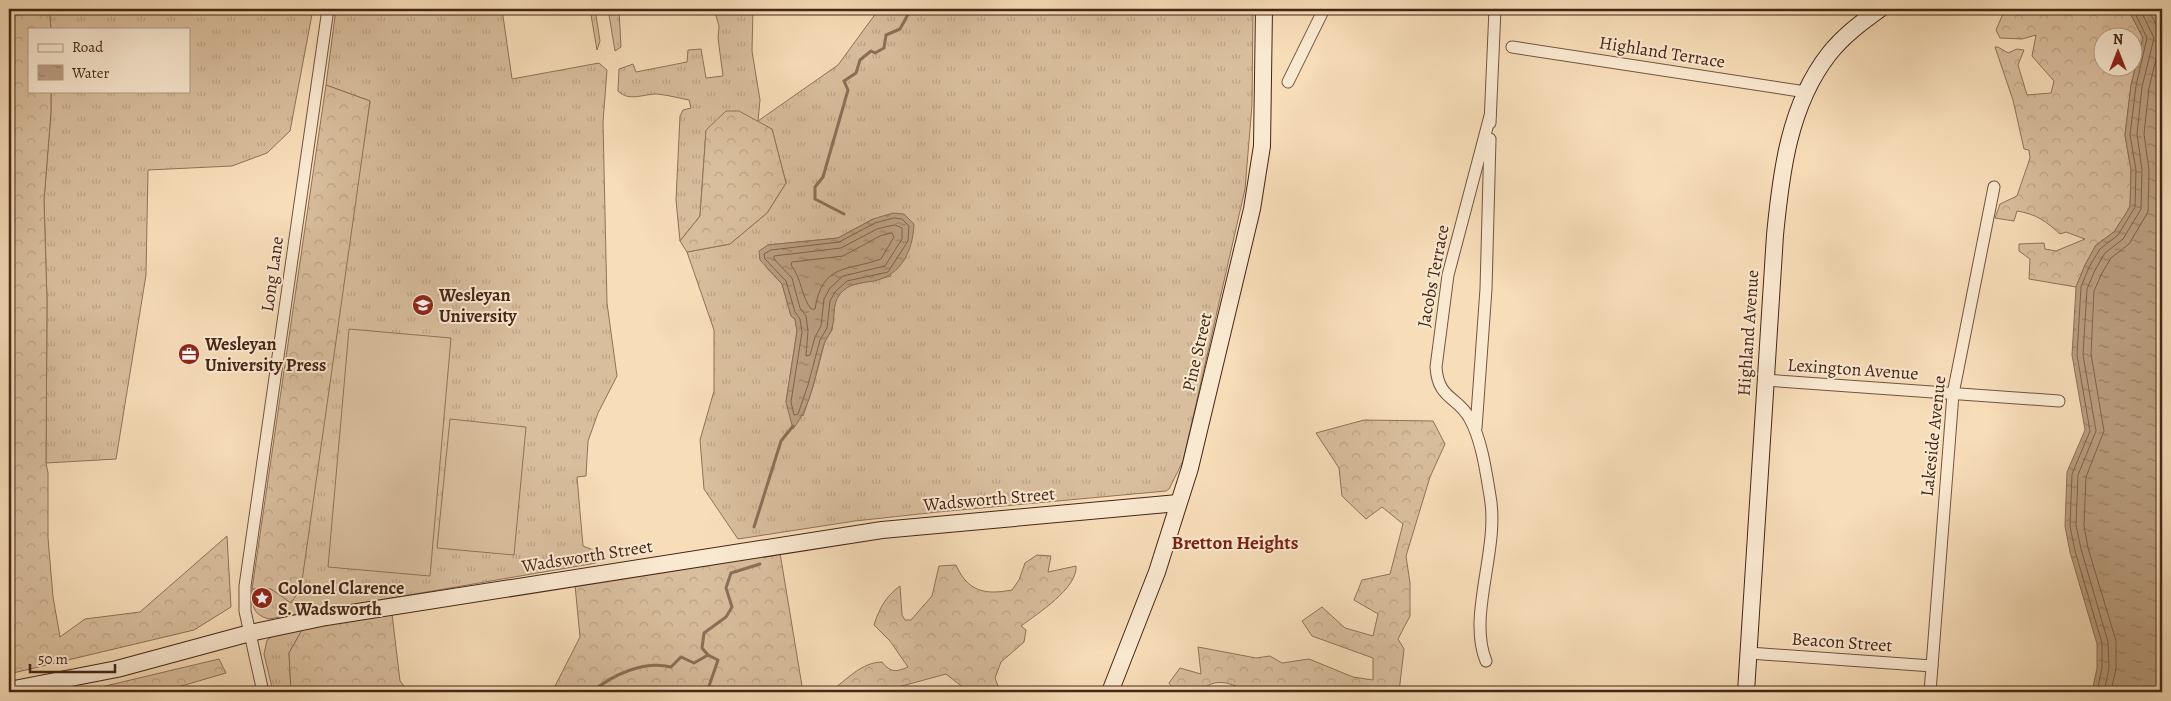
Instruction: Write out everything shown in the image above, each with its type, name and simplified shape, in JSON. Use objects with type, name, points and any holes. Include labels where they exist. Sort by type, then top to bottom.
[{"type":"street","name":"Long Lane","points":[[263,692],[245,611],[245,586],[328,9]]},
{"type":"street","name":"Pine Street","points":[[1110,692],[1156,572],[1198,434],[1258,177],[1263,119],[1264,9]]},
{"type":"street","points":[[1288,82],[1324,9]]},
{"type":"street","name":"Jacobs Terrace","points":[[1486,661],[1481,649],[1480,625],[1492,533],[1490,497],[1476,432],[1486,289],[1490,116],[1495,9]]},
{"type":"street","name":"Highland Avenue","points":[[1746,692],[1778,201],[1786,155],[1806,92],[1817,71],[1847,34],[1880,9]]},
{"type":"street","name":"Highland Terrace","points":[[1512,47],[1806,92]]},
{"type":"street","name":"Jacobs Terrace","points":[[1476,432],[1464,410],[1440,388],[1436,367],[1448,276],[1490,116]]},
{"type":"street","name":"Lakeside Avenue","points":[[1930,692],[1953,394],[1994,187]]},
{"type":"street","name":"Lexington Avenue","points":[[1765,380],[2059,401]]},
{"type":"street","name":"Wadsworth Street","points":[[9,690],[117,669],[250,633],[326,617],[872,531],[942,523],[1178,503]]},
{"type":"street","name":"Beacon Street","points":[[1749,653],[1932,666]]},
{"type":"green space","points":[[9,9],[49,9],[51,28],[28,28],[28,92],[51,92],[44,200],[47,301],[46,463],[48,473],[48,538],[53,597],[60,637],[85,619],[140,612],[227,536],[231,607],[194,630],[9,674]]},
{"type":"green space","points":[[49,9],[313,9],[290,131],[267,153],[232,166],[148,170],[146,275],[116,459],[46,463],[47,301],[44,200],[51,92],[190,92],[190,28],[51,28]]},
{"type":"green space","points":[[336,9],[502,9],[512,79],[599,63],[607,70],[603,122],[607,303],[617,376],[598,413],[588,441],[586,476],[577,477],[583,546],[593,550],[596,563],[269,619],[256,612],[253,604],[252,589],[271,589],[291,602],[370,101],[326,85]]},
{"type":"green space","points":[[590,9],[595,9],[600,41],[597,50]]},
{"type":"green space","points":[[608,9],[619,9],[621,47],[615,51]]},
{"type":"green space","points":[[714,9],[753,9],[752,51],[760,100],[758,121],[838,65],[879,9],[1253,9],[1252,105],[1245,189],[1183,461],[1169,489],[1166,491],[855,521],[738,539],[704,489],[700,440],[714,391],[714,330],[687,252],[730,244],[767,213],[786,183],[772,129],[706,130],[700,216],[680,241],[676,200],[680,116],[683,110],[691,108],[689,100],[657,94],[631,97],[618,91],[619,69],[633,64],[636,72],[687,62],[688,50],[701,49],[706,78],[723,76],[718,38],[719,26]],"holes":[[[873,219],[891,276],[848,286],[839,294],[835,302],[832,330],[825,341],[803,416],[786,402],[797,331],[795,319],[791,316],[782,284],[766,267],[768,245],[838,238]]]},
{"type":"green space","points":[[2005,9],[2128,9],[2138,28],[2094,28],[2094,78],[2133,78],[2125,135],[2131,170],[2130,207],[2114,232],[2096,245],[2076,287],[2029,279],[2030,259],[2019,251],[2019,244],[2044,243],[2045,249],[2056,251],[2085,239],[2066,232],[2060,234],[2050,225],[2024,212],[2017,211],[2014,221],[1995,218],[2000,204],[2017,196],[2030,158],[2029,150],[2024,149],[2013,100],[1995,47],[2008,53],[2017,49],[2024,50],[2018,65],[2027,95],[2051,93],[2054,81],[2032,56],[2036,35],[2022,39],[2000,38],[1996,30]]},
{"type":"green space","points":[[326,85],[370,101],[301,588],[291,603],[271,589],[252,589]]},
{"type":"green space","points":[[726,111],[739,111],[772,129],[786,183],[767,213],[730,244],[687,252],[680,241],[700,216],[706,130]]},
{"type":"green space","points":[[349,329],[451,338],[430,576],[328,567]]},
{"type":"green space","points":[[450,419],[526,427],[514,555],[437,548]]},
{"type":"green space","points":[[1364,420],[1433,421],[1445,444],[1430,477],[1406,556],[1410,583],[1410,616],[1398,639],[1404,649],[1399,692],[1248,692],[1236,686],[1217,683],[1205,687],[1200,692],[1175,692],[1169,683],[1180,668],[1201,674],[1198,647],[1256,658],[1270,656],[1282,663],[1309,659],[1353,677],[1373,680],[1373,658],[1312,636],[1302,621],[1322,607],[1345,628],[1373,636],[1378,614],[1354,600],[1362,580],[1390,574],[1403,524],[1382,507],[1366,519],[1342,496],[1339,468],[1316,433]]},
{"type":"green space","points":[[780,553],[803,692],[552,692],[580,637],[575,585]]},
{"type":"green space","points":[[1037,555],[1051,556],[1048,572],[1076,566],[1075,574],[1064,591],[1055,600],[1021,626],[1026,630],[1024,642],[1001,662],[995,678],[1000,691],[969,692],[946,674],[880,692],[830,692],[854,672],[868,665],[882,662],[891,670],[900,670],[908,667],[890,641],[874,625],[884,603],[900,586],[902,615],[905,620],[911,620],[932,596],[939,566],[956,565],[966,581],[978,590],[994,592],[1012,590],[1019,580],[1025,563]]},
{"type":"green space","points":[[392,614],[400,681],[409,692],[291,692],[289,653],[303,628]]},
{"type":"green space","points":[[303,628],[289,653],[291,692],[273,692],[264,654],[267,640],[274,635]]},
{"type":"green space","points":[[219,659],[226,673],[161,692],[80,692]]},
{"type":"water","points":[[2128,9],[2162,9],[2162,692],[2092,692],[2097,668],[2097,644],[2070,552],[2065,526],[2067,472],[2085,430],[2072,355],[2076,287],[2096,245],[2114,232],[2130,207],[2131,170],[2125,135],[2133,78],[2144,78],[2144,28],[2138,28]]},
{"type":"water","points":[[893,213],[904,214],[914,224],[908,252],[899,267],[892,273],[884,278],[851,286],[844,290],[837,298],[831,331],[824,344],[809,399],[805,410],[793,429],[786,402],[797,331],[795,319],[791,316],[782,284],[760,260],[759,251],[768,245],[838,238],[873,219]]},
{"type":"waterway","points":[[844,214],[815,199],[815,187],[823,177],[848,90],[844,81],[856,73],[860,60],[871,51],[875,53],[884,48],[886,35],[900,29],[911,9]]},
{"type":"waterway","points":[[754,527],[781,441],[793,426]]},
{"type":"waterway","points":[[707,692],[718,660],[708,655],[702,648],[704,633],[726,617],[732,607],[726,588],[731,573],[760,564]]},
{"type":"waterway","points":[[592,692],[609,680],[629,670],[661,665],[671,667],[681,657],[694,663],[708,655]]},
{"type":"place","name":"Wesleyan University","points":[[423,305]]},
{"type":"place","name":"Wesleyan University Press","points":[[189,354]]},
{"type":"place","name":"Colonel Clarence S. Wadsworth","points":[[262,598]]},
{"type":"district","name":"Bretton Heights","points":[[1235,542]]}]
